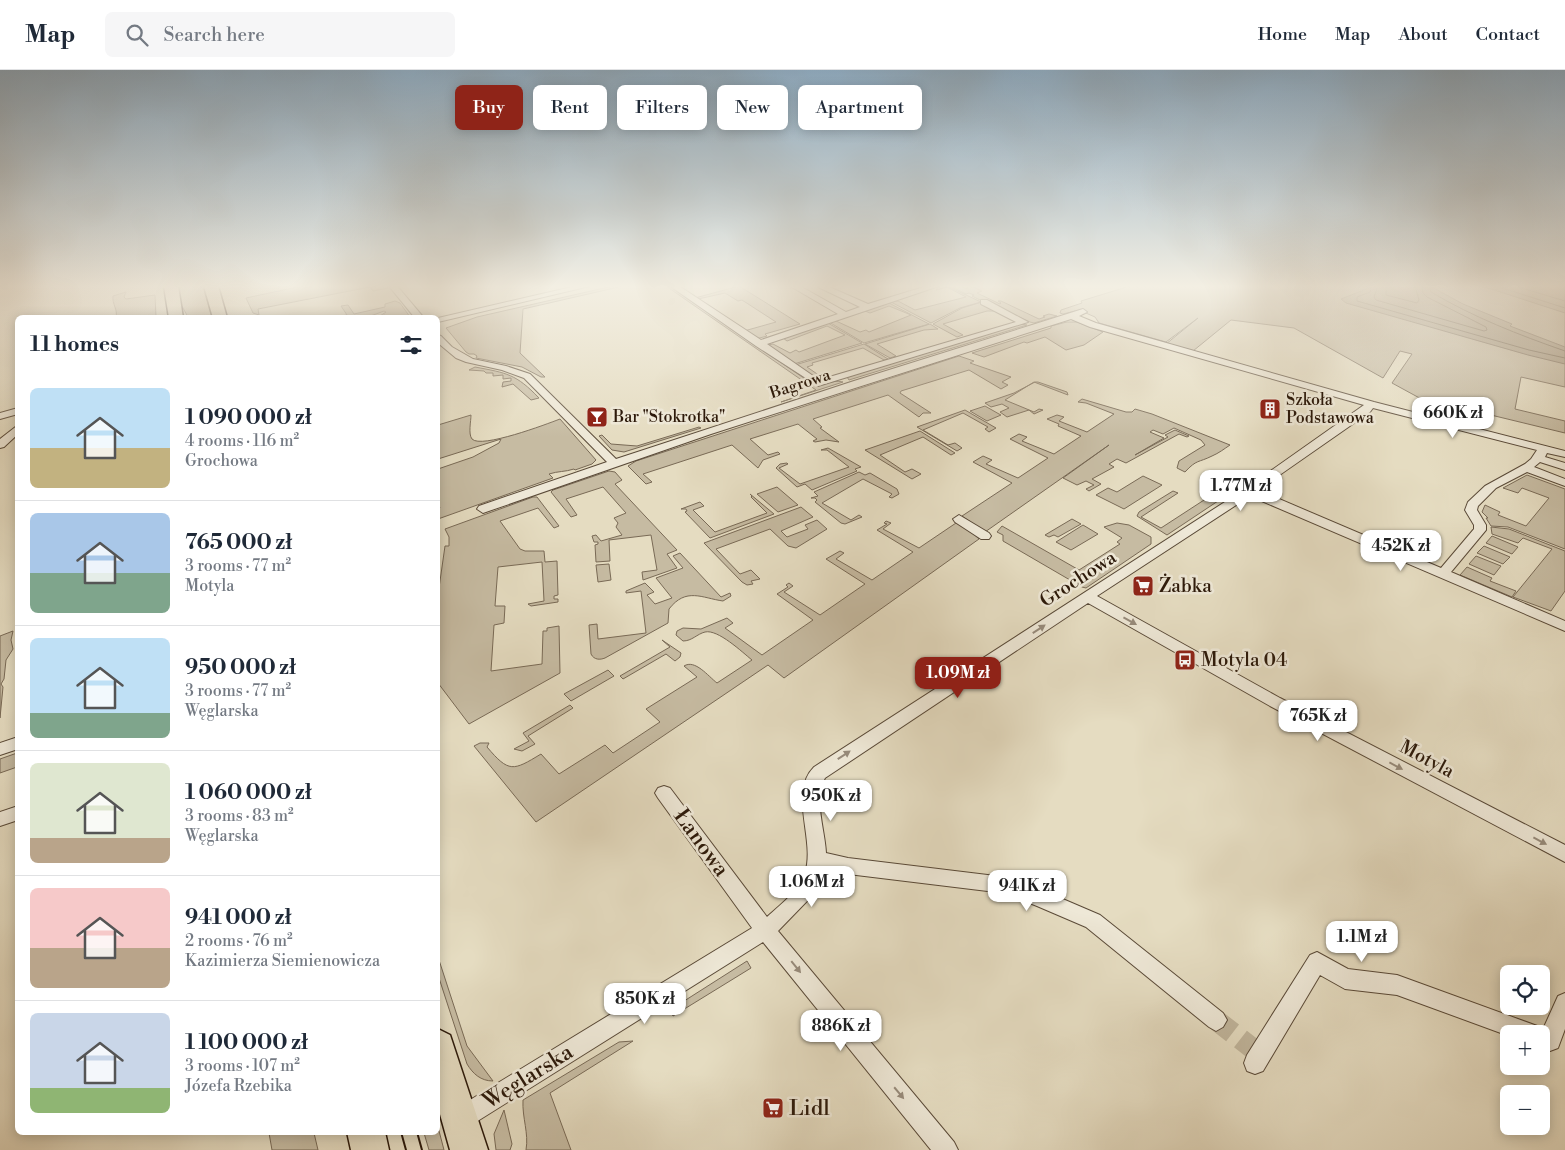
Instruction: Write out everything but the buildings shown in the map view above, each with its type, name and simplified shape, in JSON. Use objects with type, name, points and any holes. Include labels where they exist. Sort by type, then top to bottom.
[{"type":"main road","points":[[440,1055],[464,1134]]},
{"type":"main road","points":[[367,1135],[370,1150]]},
{"type":"street","points":[[748,336],[818,383],[975,336]]},
{"type":"street","points":[[759,344],[782,336]]},
{"type":"street","name":"Bagrowa","points":[[483,509],[613,462],[1007,336]]},
{"type":"street","points":[[1133,336],[1541,453],[1565,454]]},
{"type":"street","points":[[440,340],[452,353],[464,360],[514,370],[527,376],[613,462]]},
{"type":"street","name":"Grochowa","points":[[812,789],[815,777],[825,768],[1248,491],[1366,410],[1370,404]]},
{"type":"street","points":[[0,416],[15,412]]},
{"type":"street","points":[[0,416],[15,416]]},
{"type":"street","points":[[0,421],[15,417]]},
{"type":"street","points":[[0,445],[15,431]]},
{"type":"street","points":[[1541,453],[1565,467]]},
{"type":"street","points":[[1443,574],[1480,530],[1480,526],[1471,510],[1472,505],[1493,484],[1526,468],[1541,453]]},
{"type":"street","points":[[1526,468],[1565,482]]},
{"type":"street","points":[[1248,491],[1565,626]]},
{"type":"street","points":[[959,519],[985,536]]},
{"type":"street","name":"Motyla","points":[[1088,597],[1275,702],[1565,854]]},
{"type":"street","points":[[0,749],[15,745]]},
{"type":"street","name":"Węglarska","points":[[464,1134],[765,930],[786,913],[814,876],[818,859],[812,789]]},
{"type":"street","name":"Łanowa","points":[[664,793],[765,930],[946,1150]]},
{"type":"street","points":[[0,819],[15,814]]},
{"type":"street","points":[[818,859],[848,866],[1004,885],[1044,900],[1093,921],[1216,1020]]},
{"type":"street","points":[[1256,1055],[1317,962],[1344,979],[1397,985],[1508,1025]]},
{"type":"street","points":[[1549,1025],[1565,1003]]},
{"type":"shaded area","points":[[453,336],[521,336],[520,353],[545,377],[541,377],[522,367],[476,358],[477,356],[474,354],[466,352]]},
{"type":"shaded area","points":[[739,336],[743,336],[811,383],[843,382],[781,402],[816,390]]},
{"type":"shaded area","points":[[752,336],[766,336],[756,339]]},
{"type":"shaded area","points":[[788,336],[799,336],[787,341],[783,338]]},
{"type":"shaded area","points":[[841,336],[851,336],[862,343],[794,364],[768,345],[773,344],[790,353],[796,350],[799,352]]},
{"type":"shaded area","points":[[853,336],[887,336],[864,343]]},
{"type":"shaded area","points":[[890,336],[903,336],[877,344],[896,356],[890,358],[865,344]]},
{"type":"shaded area","points":[[980,336],[990,336],[849,380],[847,377]]},
{"type":"shaded area","points":[[1024,336],[1097,336],[1084,345],[1066,350],[1045,337],[1027,343],[1024,342],[984,357],[972,353]]},
{"type":"shaded area","points":[[1146,336],[1173,336],[1166,342]]},
{"type":"shaded area","points":[[1175,336],[1211,336],[1193,351],[1166,344]]},
{"type":"shaded area","points":[[1309,336],[1565,336],[1565,387],[1521,377],[1515,409],[1565,421],[1565,433],[1462,408],[1458,419],[1392,383],[1412,354],[1400,351],[1383,378]]},
{"type":"shaded area","points":[[864,344],[888,359],[884,360],[863,348],[812,363],[813,365],[807,367],[823,378],[805,372],[795,365]]},
{"type":"shaded area","points":[[959,356],[974,361],[970,363],[1011,377],[1002,382],[1008,385],[1001,389],[969,370],[901,391],[900,393],[931,413],[923,413],[919,417],[888,395],[813,419],[822,427],[820,428],[839,442],[826,440],[815,442],[813,441],[817,439],[798,424],[750,439],[768,455],[778,452],[780,454],[763,460],[758,468],[732,445],[643,474],[652,482],[646,484],[628,466],[636,461]]},
{"type":"shaded area","points":[[475,367],[495,371],[517,379],[539,398],[531,400],[513,384],[502,387],[503,382],[511,381],[511,378],[503,379],[503,375],[493,376],[493,373],[469,370]]},
{"type":"shaded area","points":[[1035,382],[1067,392],[1068,395]]},
{"type":"shaded area","points":[[1029,385],[1005,400],[1034,412],[1039,409],[1043,410],[1034,414],[1029,410],[1007,417],[1000,412],[1009,408],[1002,404],[991,407],[985,403],[1014,393]]},
{"type":"shaded area","points":[[1082,399],[1126,412],[1132,412],[1135,409],[1152,414],[1230,445],[1215,455],[1195,463],[1185,472],[1177,468],[1179,461],[1205,445],[1201,440],[1174,428],[1163,434],[1153,430],[1150,432],[1164,438],[1135,455],[1168,437],[1165,435],[1175,430],[1189,436],[1179,434],[1126,463],[1117,459],[1109,464],[1114,467],[1092,479],[1101,484],[1089,491],[1086,489],[1094,485],[1086,481],[1077,485],[1063,478],[1109,445],[985,532],[962,516],[1012,483],[973,462],[983,456],[992,460],[986,464],[1018,478],[1048,458],[1010,439],[1019,434],[1027,437],[1022,441],[1054,454],[1081,436],[1047,419],[1057,415],[1064,417],[1059,421],[1087,432],[1114,414],[1086,403],[1078,402]]},
{"type":"shaded area","points":[[985,406],[1001,415],[987,421],[970,411]]},
{"type":"shaded area","points":[[965,410],[996,428],[989,432],[985,429],[988,427],[963,413],[923,430],[948,445],[955,443],[962,448],[957,451],[917,427]]},
{"type":"shaded area","points":[[471,415],[470,431],[472,439],[488,441],[514,435],[560,419],[596,460],[592,464],[575,470],[549,474],[553,478],[440,518],[440,468],[473,457],[499,443],[501,439],[440,458],[440,424]]},
{"type":"shaded area","points":[[699,427],[701,428],[624,452],[612,450],[599,436],[602,435],[611,444],[637,446]]},
{"type":"shaded area","points":[[920,431],[955,453],[951,455],[923,437],[880,455],[905,472],[912,469],[921,474],[912,479],[865,450]]},
{"type":"shaded area","points":[[828,448],[861,467],[855,469],[857,471],[812,490],[805,484],[797,487],[776,468],[780,464],[787,463],[779,468],[800,484],[849,467],[827,450],[821,450]]},
{"type":"shaded area","points":[[609,471],[615,472],[622,480],[615,484],[677,550],[667,554],[677,568],[643,580],[642,572],[657,570],[651,535],[609,540],[610,561],[596,562],[595,545],[598,542],[594,542],[592,536],[596,535],[601,541],[622,535],[616,527],[618,523],[614,518],[626,513],[603,487],[566,499],[577,515],[571,517],[551,492]]},
{"type":"shaded area","points":[[859,472],[865,475],[870,473],[897,489],[899,494],[892,498],[889,497],[892,494],[863,479],[822,503],[851,520],[859,515],[862,517],[845,524],[841,523],[815,502],[817,500],[815,498],[811,498],[818,496],[814,492]]},
{"type":"shaded area","points":[[1527,475],[1565,489],[1565,549],[1508,527],[1491,526],[1486,518],[1488,518],[1482,512],[1485,505],[1500,512],[1498,515],[1526,526],[1549,498],[1522,488],[1518,493],[1503,488]]},
{"type":"shaded area","points":[[1143,476],[1162,485],[1124,509],[1096,495],[1108,488],[1117,492]]},
{"type":"shaded area","points":[[777,487],[798,505],[778,512],[757,494]]},
{"type":"shaded area","points":[[1221,489],[1230,493],[1167,535],[1137,516],[1139,512],[1173,491],[1178,493],[1141,517],[1161,528]]},
{"type":"shaded area","points":[[750,494],[774,514],[710,538],[685,512],[687,511],[686,509],[681,509],[700,502],[704,506],[693,510],[715,532],[767,513]]},
{"type":"shaded area","points":[[533,497],[537,497],[559,526],[554,528],[538,508],[500,521],[520,549],[525,551],[544,551],[545,562],[557,561],[558,595],[554,596],[554,599],[558,599],[558,602],[531,606],[528,604],[544,601],[542,562],[498,567],[495,606],[505,606],[504,623],[494,625],[491,671],[542,664],[543,631],[547,631],[547,628],[559,626],[560,673],[469,724],[440,686],[440,581],[445,546],[449,546],[449,537],[445,529]]},
{"type":"shaded area","points":[[801,507],[813,517],[781,531],[787,537],[808,529],[805,525],[817,520],[827,529],[796,548],[788,546],[770,529],[716,549],[740,574],[751,570],[760,579],[751,581],[753,584],[747,585],[742,582],[704,543]]},
{"type":"shaded area","points":[[1072,519],[1081,524],[1058,537],[1045,535]]},
{"type":"shaded area","points":[[886,521],[891,523],[883,529],[919,548],[956,523],[966,527],[979,539],[784,678],[768,665],[536,822],[474,746],[480,743],[489,743],[487,747],[494,755],[506,765],[512,767],[524,764],[541,754],[559,774],[605,745],[613,753],[660,722],[646,709],[697,677],[684,666],[688,664],[697,666],[717,683],[752,660],[730,642],[716,634],[705,632],[683,641],[676,635],[677,631],[683,628],[701,629],[727,618],[733,623],[725,628],[762,655],[813,620],[777,594],[788,587],[786,585],[789,583],[793,586],[784,592],[820,615],[865,584],[826,559],[840,551],[844,553],[836,559],[872,580],[913,552],[877,530],[887,524],[884,523]]},
{"type":"shaded area","points":[[1117,523],[1129,525],[1151,537],[1151,544],[1086,588],[1003,541],[1003,535],[997,532],[1002,526],[1079,570],[1120,544],[1117,542],[1122,538],[1104,527]]},
{"type":"shaded area","points":[[1083,525],[1098,534],[1071,550],[1056,542]]},
{"type":"shaded area","points":[[1491,527],[1509,529],[1565,551],[1565,591],[1551,611],[1513,597],[1552,549],[1523,538],[1518,543],[1492,534]]},
{"type":"shaded area","points":[[1492,536],[1518,547],[1512,554],[1486,543]]},
{"type":"shaded area","points":[[1484,546],[1510,557],[1503,564],[1477,553]]},
{"type":"shaded area","points":[[680,553],[721,597],[730,593],[731,596],[723,601],[701,596],[682,598],[669,609],[668,623],[605,658],[595,658],[591,654],[589,625],[597,624],[598,639],[646,633],[641,591],[626,593],[626,591],[645,583],[654,592],[647,595],[655,604],[672,598],[656,578],[683,568],[673,556]]},
{"type":"shaded area","points":[[1476,556],[1501,566],[1494,575],[1469,564]]},
{"type":"shaded area","points":[[609,564],[611,580],[598,582],[596,565]]},
{"type":"shaded area","points":[[1467,567],[1492,578],[1490,581],[1516,591],[1512,597],[1460,575]]},
{"type":"shaded area","points":[[13,631],[11,640],[13,649],[6,660],[4,679],[1,684],[3,687],[0,718],[0,636]]},
{"type":"shaded area","points":[[662,640],[681,653],[680,657],[675,661],[666,654],[623,679],[620,676],[670,647]]},
{"type":"shaded area","points":[[608,670],[614,676],[571,701],[564,694]]},
{"type":"shaded area","points":[[570,705],[573,708],[528,736],[535,744],[522,751],[514,749],[529,741],[523,733]]},
{"type":"shaded area","points":[[15,754],[15,768],[0,773],[0,759]]},
{"type":"shaded area","points":[[747,961],[751,968],[673,1016],[670,1010]]},
{"type":"shaded area","points":[[440,963],[467,1046],[493,1081],[485,1080],[478,1076],[467,1064],[440,981]]},
{"type":"shaded area","points":[[633,1041],[550,1093],[571,1150],[526,1150],[527,1138],[523,1100],[619,1042]]},
{"type":"shaded area","points":[[504,1110],[512,1144],[510,1150],[496,1150],[494,1134]]},
{"type":"shaded area","points":[[269,1135],[314,1135],[318,1150],[272,1150]]},
{"type":"shaded area","points":[[425,1135],[440,1135],[444,1150],[429,1150]]},
{"type":"water","points":[[1463,336],[1537,336],[1565,347],[1565,364]]},
{"type":"tunnel","points":[[1216,1020],[1252,1048]]},
{"type":"tram line","points":[[402,1135],[406,1150]]},
{"type":"tram line","points":[[418,1135],[422,1150]]},
{"type":"place","name":"Szkoła Podstawowa","points":[[1270,409]]},
{"type":"place","name":"Bar \"Stokrotka\"","points":[[597,417]]},
{"type":"place","name":"Żabka","points":[[1143,586]]},
{"type":"place","name":"Motyla 04","points":[[1185,660]]},
{"type":"place","name":"Lidl","points":[[773,1108]]}]
